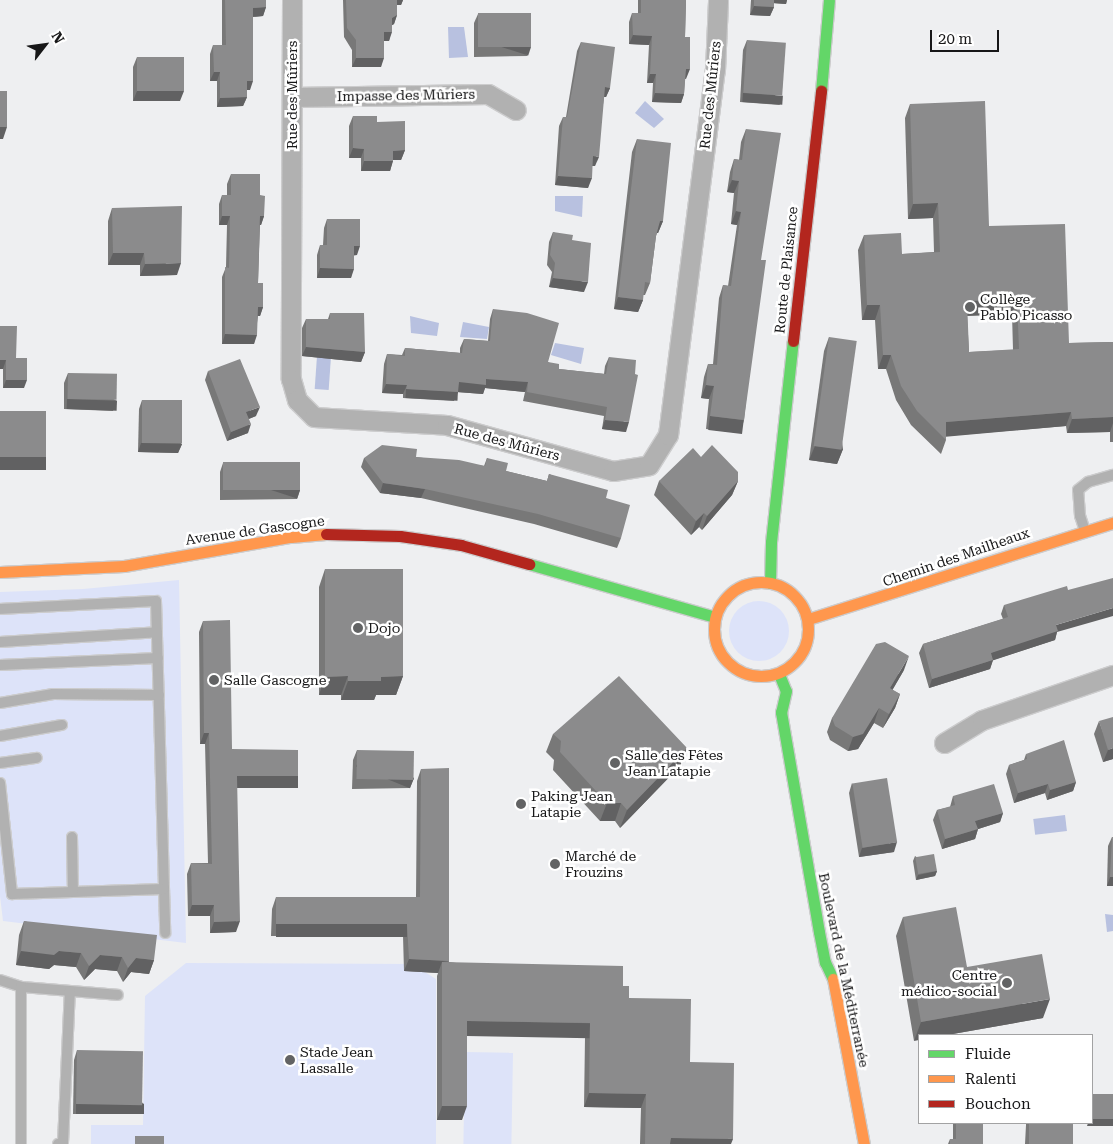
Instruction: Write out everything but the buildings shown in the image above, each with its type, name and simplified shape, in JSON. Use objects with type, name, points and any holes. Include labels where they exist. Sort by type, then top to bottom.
[{"type":"main road","name":"Route de Plaisance","points":[[770,582],[771,542],[826,50],[829,0]]},
{"type":"main road","name":"Chemin des Mailheaux","points":[[808,619],[1113,523]]},
{"type":"main road","name":"Avenue de Gascogne","points":[[0,572],[124,566],[291,537],[346,533],[400,536],[461,546],[715,617]]},
{"type":"main road","name":"Route de Plaisance","points":[[744,585],[771,542]]},
{"type":"main road","points":[[770,582],[798,599],[808,619],[806,647],[795,663],[779,674],[757,676],[742,673],[725,660],[715,640],[715,617],[729,594],[744,585],[770,582]]},
{"type":"main road","name":"Boulevard de la Méditerranée","points":[[779,674],[786,691],[781,712],[825,962],[834,982],[839,1003],[864,1144]]},
{"type":"main road","name":"Boulevard de la Méditerranée","points":[[757,676],[781,712]]},
{"type":"street","name":"Rue des Mûriers","points":[[292,0],[290,380],[297,400],[314,417],[447,425],[613,472],[649,464],[668,435],[714,70],[718,0]]},
{"type":"street","name":"Impasse des Mûriers","points":[[292,97],[488,94],[516,110]]},
{"type":"street","points":[[944,743],[982,720],[1113,675]]},
{"type":"lane","points":[[1085,531],[1080,516],[1078,490],[1088,482],[1113,475]]},
{"type":"lane","points":[[0,609],[156,601],[166,933]]},
{"type":"lane","points":[[0,642],[157,632]]},
{"type":"lane","points":[[0,665],[158,658]]},
{"type":"lane","points":[[0,703],[53,694],[159,695]]},
{"type":"lane","points":[[0,736],[62,725]]},
{"type":"lane","points":[[0,763],[36,758]]},
{"type":"lane","points":[[0,783],[12,894],[164,889]]},
{"type":"lane","points":[[72,837],[73,892]]},
{"type":"lane","points":[[0,980],[21,987],[118,995]]},
{"type":"lane","points":[[21,987],[21,1144]]},
{"type":"lane","points":[[58,1144],[63,1143],[70,992]]},
{"type":"shaded area","points":[[448,27],[464,27],[468,57],[449,58]]},
{"type":"shaded area","points":[[645,101],[664,119],[654,128],[635,113]]},
{"type":"shaded area","points":[[555,196],[583,196],[582,217],[555,211]]},
{"type":"shaded area","points":[[410,316],[439,323],[437,336],[411,333]]},
{"type":"shaded area","points":[[463,322],[489,327],[487,339],[460,337]]},
{"type":"shaded area","points":[[555,343],[584,348],[581,364],[551,355]]},
{"type":"shaded area","points":[[317,356],[331,357],[329,390],[315,389]]},
{"type":"shaded area","points":[[179,580],[186,943],[3,921],[0,896],[0,592],[83,589]]},
{"type":"shaded area","points":[[759,601],[776,606],[784,614],[789,631],[784,648],[776,656],[759,661],[742,656],[734,648],[729,631],[734,614],[742,606]]},
{"type":"shaded area","points":[[1065,815],[1067,831],[1035,835],[1033,819]]},
{"type":"shaded area","points":[[1105,914],[1113,915],[1113,931],[1107,932]]},
{"type":"shaded area","name":"Stade Jean Lassalle","points":[[186,963],[412,964],[436,979],[436,1144],[91,1144],[91,1125],[143,1125],[145,996]]},
{"type":"shaded area","points":[[465,1052],[513,1053],[511,1144],[463,1144]]},
{"type":"traffic: fast","points":[[821,91],[829,0]]},
{"type":"traffic: fast","points":[[770,583],[771,542],[793,341]]},
{"type":"traffic: fast","points":[[529,564],[715,617]]},
{"type":"traffic: fast","points":[[779,674],[786,691],[781,712],[819,932],[825,962],[833,979]]},
{"type":"traffic: slow","points":[[808,619],[1113,523]]},
{"type":"traffic: slow","points":[[0,572],[124,566],[291,537],[326,534]]},
{"type":"traffic: slow","points":[[752,582],[770,582],[795,595],[805,611],[808,629],[805,647],[795,663],[770,676],[752,676],[727,663],[714,638],[714,620],[727,595],[752,582]]},
{"type":"traffic: slow","points":[[833,979],[864,1144]]},
{"type":"traffic: jam","points":[[793,341],[821,91]]},
{"type":"traffic: jam","points":[[326,534],[400,536],[461,545],[529,564]]},
{"type":"place","name":"Collège Pablo Picasso","points":[[970,307]]},
{"type":"place","name":"Dojo","points":[[358,628]]},
{"type":"place","name":"Salle Gascogne","points":[[214,680]]},
{"type":"place","name":"Salle des Fêtes Jean Latapie","points":[[615,763]]},
{"type":"place","name":"Paking Jean Latapie","points":[[521,804]]},
{"type":"place","name":"Marché de Frouzins","points":[[555,864]]},
{"type":"place","name":"Centre médico-social","points":[[1007,983]]},
{"type":"place","name":"Stade Jean Lassalle","points":[[290,1060]]}]
